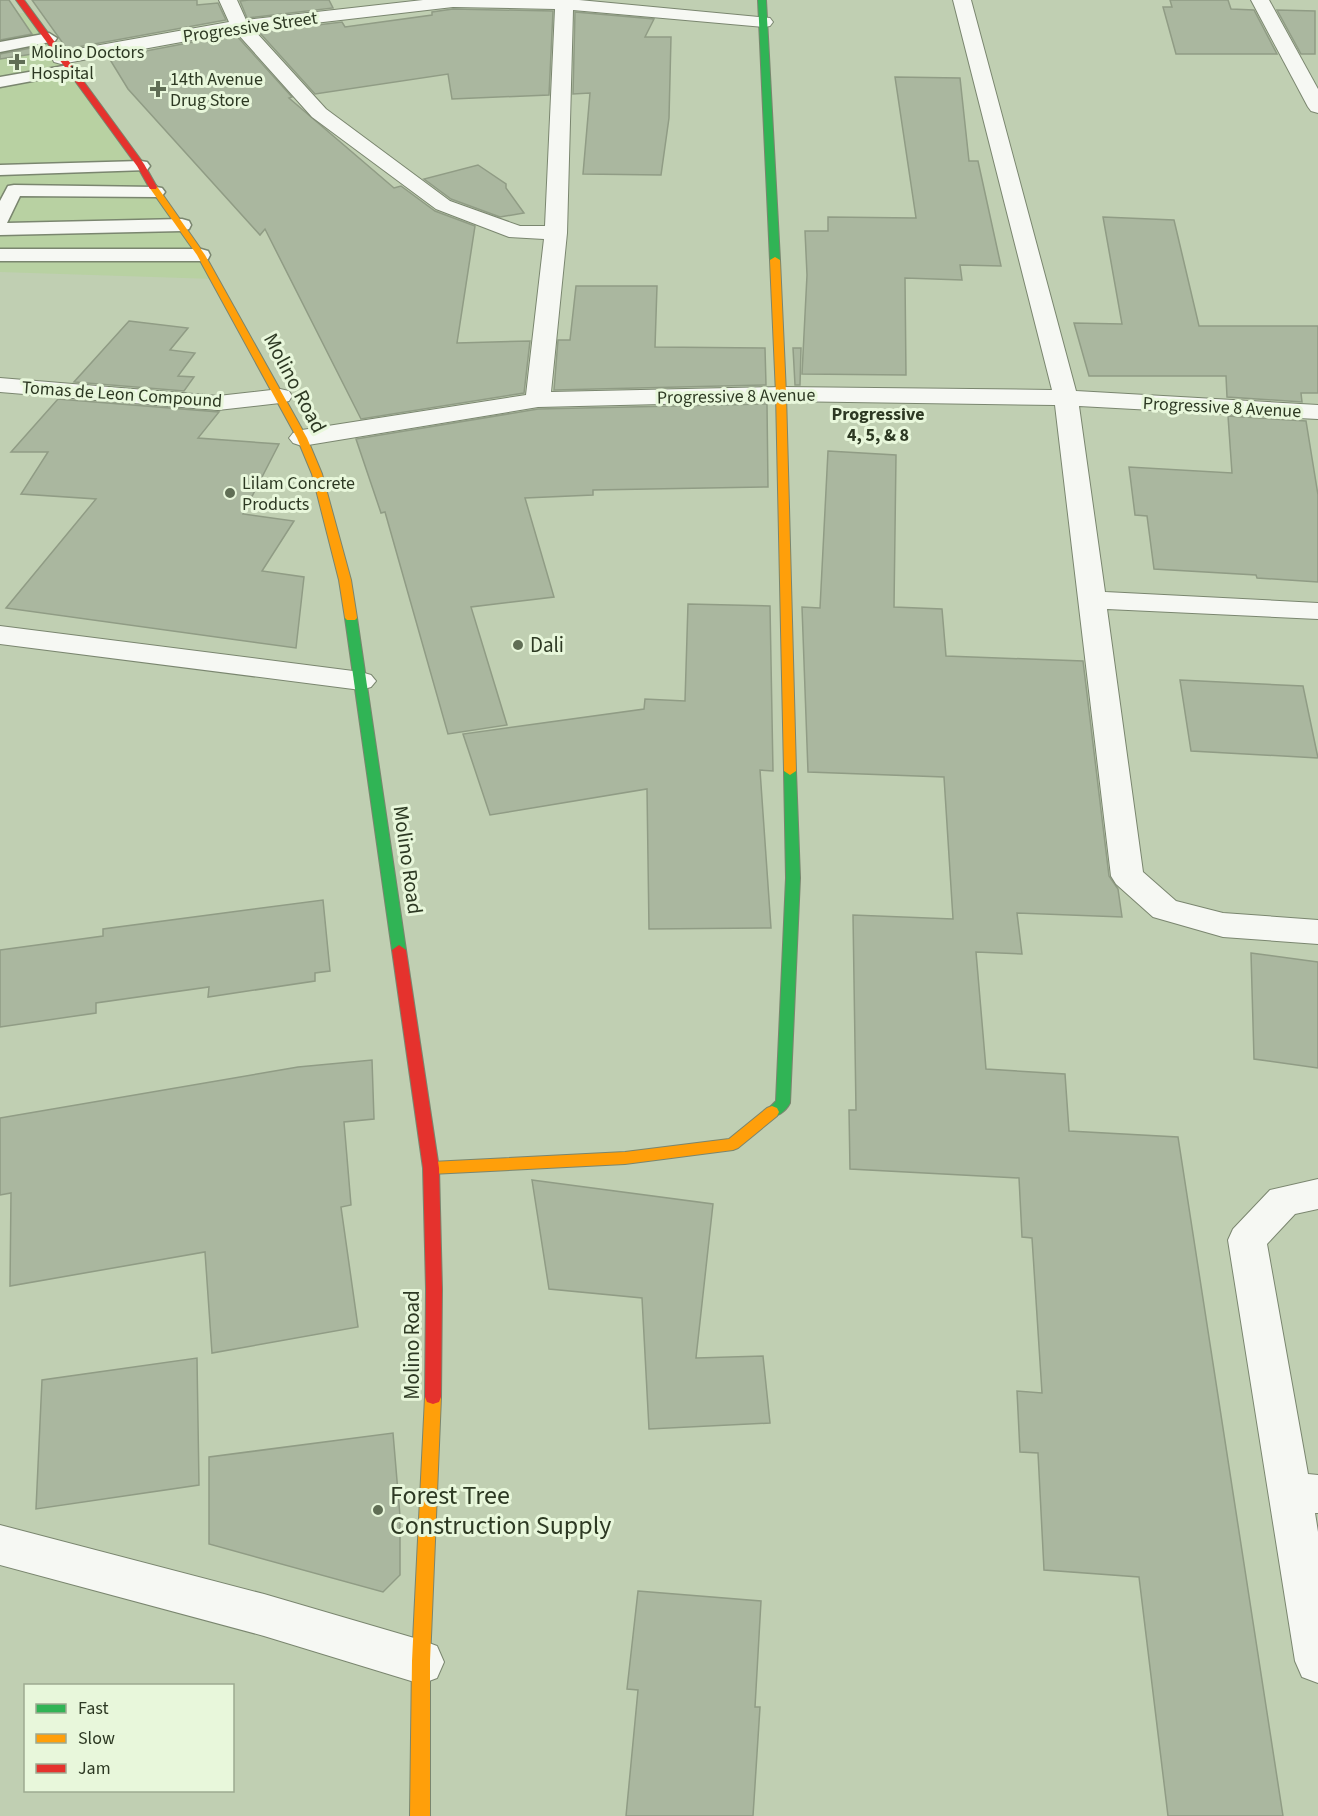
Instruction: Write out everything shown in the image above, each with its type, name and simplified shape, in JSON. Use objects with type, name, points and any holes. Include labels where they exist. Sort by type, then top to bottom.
[{"type":"main road","name":"Molino Road","points":[[20,0],[141,166],[156,192],[182,225],[201,255],[302,438],[317,474],[345,579],[431,1168],[434,1288],[432,1470],[421,1662],[422,1786],[420,1816]]},
{"type":"main road","points":[[431,1168],[625,1158],[733,1144],[783,1103],[793,878],[781,394],[762,0]]},
{"type":"street","points":[[228,0],[240,26],[319,113],[443,205],[517,232],[556,233]]},
{"type":"street","points":[[962,0],[1066,398],[1127,876],[1165,909],[1223,925],[1318,932]]},
{"type":"street","points":[[1260,0],[1318,106]]},
{"type":"street","name":"Progressive Street","points":[[65,64],[240,26],[453,2],[564,4],[764,22]]},
{"type":"street","points":[[538,400],[556,233],[564,4]]},
{"type":"street","name":"Tomas de Leon Compound","points":[[0,385],[218,403],[280,396]]},
{"type":"street","name":"Progressive 8 Avenue","points":[[302,438],[538,400],[781,394],[1066,398],[1318,412]]},
{"type":"street","points":[[1092,600],[1318,611]]},
{"type":"street","points":[[0,635],[361,681]]},
{"type":"street","points":[[1318,1194],[1283,1201],[1247,1240],[1303,1493],[1318,1661]]},
{"type":"street","points":[[0,1545],[264,1615],[421,1662]]},
{"type":"lane","points":[[0,47],[49,38]]},
{"type":"lane","points":[[2,79],[65,64]]},
{"type":"lane","points":[[0,170],[141,166]]},
{"type":"lane","points":[[0,220],[14,190],[156,192]]},
{"type":"lane","points":[[0,229],[182,225]]},
{"type":"lane","points":[[0,255],[201,255]]},
{"type":"shaded area","points":[[29,12],[214,279],[0,272],[0,16]]},
{"type":"building","points":[[0,0],[9,0],[32,34],[0,40]]},
{"type":"building","points":[[32,0],[197,0],[197,5],[218,3],[226,20],[67,49]]},
{"type":"building","points":[[329,0],[333,8],[247,18],[240,1]]},
{"type":"building","points":[[1170,0],[1228,0],[1231,9],[1254,10],[1277,54],[1176,54],[1163,7],[1172,7]]},
{"type":"building","points":[[453,9],[553,11],[549,95],[452,99],[448,74],[315,94],[259,32],[342,22],[345,27],[432,15],[432,12]]},
{"type":"building","points":[[1277,10],[1315,11],[1315,54],[1301,54]]},
{"type":"building","points":[[575,12],[654,19],[645,37],[671,37],[669,118],[661,175],[583,174],[590,93],[573,94]]},
{"type":"building","points":[[235,34],[292,97],[289,98],[394,188],[401,186],[435,211],[475,226],[457,343],[530,341],[524,393],[361,419],[265,229],[260,235],[128,89],[109,58]]},
{"type":"building","points":[[41,46],[46,52],[0,59],[0,54]]},
{"type":"building","points":[[895,77],[960,78],[969,161],[978,161],[1001,266],[960,265],[962,280],[905,278],[906,375],[802,374],[807,275],[805,231],[828,231],[828,217],[916,218]]},
{"type":"building","points":[[478,165],[506,184],[506,188],[524,213],[500,217],[451,199],[424,179]]},
{"type":"building","points":[[1103,217],[1174,220],[1199,326],[1318,326],[1318,393],[1301,393],[1302,402],[1227,397],[1226,376],[1089,376],[1074,323],[1122,324]]},
{"type":"building","points":[[576,286],[657,286],[655,347],[765,348],[766,385],[554,390],[558,340],[570,340]]},
{"type":"building","points":[[129,321],[188,328],[170,350],[195,353],[178,376],[194,377],[184,391],[74,382]]},
{"type":"building","points":[[793,348],[801,348],[800,385],[795,385]]},
{"type":"building","points":[[58,399],[219,412],[198,438],[279,444],[243,514],[294,521],[262,571],[304,577],[296,648],[6,608],[96,499],[21,494],[48,452],[11,452]]},
{"type":"building","points":[[767,404],[768,487],[593,490],[593,495],[525,498],[554,597],[471,607],[507,725],[448,734],[385,512],[381,513],[356,439],[538,409]]},
{"type":"building","points":[[1228,416],[1306,421],[1318,495],[1318,582],[1257,578],[1256,575],[1154,569],[1147,516],[1135,515],[1129,467],[1232,473]]},
{"type":"building","points":[[828,451],[896,455],[894,607],[942,609],[946,656],[1083,661],[1109,876],[1118,889],[1122,917],[1017,913],[1022,954],[976,952],[986,1069],[1065,1074],[1069,1131],[1178,1137],[1283,1816],[1168,1816],[1139,1577],[1044,1570],[1038,1453],[1020,1452],[1017,1391],[1042,1393],[1032,1238],[1022,1237],[1019,1178],[850,1169],[849,1110],[856,1110],[853,915],[953,919],[944,777],[808,772],[802,607],[820,608]]},
{"type":"building","points":[[688,604],[770,606],[773,771],[760,770],[771,928],[649,929],[647,789],[490,815],[463,734],[644,709],[645,699],[685,701]]},
{"type":"building","points":[[1180,680],[1303,686],[1318,758],[1191,751]]},
{"type":"building","points":[[323,900],[330,971],[315,973],[315,981],[208,997],[209,987],[96,1003],[96,1013],[0,1027],[0,950],[103,936],[103,929]]},
{"type":"building","points":[[1251,953],[1318,962],[1318,1068],[1254,1059]]},
{"type":"building","points":[[372,1060],[374,1119],[344,1122],[351,1205],[341,1207],[358,1327],[212,1353],[205,1252],[10,1286],[11,1193],[0,1195],[0,1118],[298,1067]]},
{"type":"building","points":[[532,1180],[713,1204],[696,1358],[763,1356],[770,1423],[649,1429],[642,1298],[549,1289]]},
{"type":"building","points":[[197,1358],[199,1485],[36,1509],[42,1380]]},
{"type":"building","points":[[393,1433],[400,1516],[400,1575],[383,1592],[209,1544],[209,1457]]},
{"type":"building","points":[[638,1591],[761,1601],[755,1707],[760,1707],[753,1816],[626,1816],[638,1690],[627,1689]]},
{"type":"traffic: fast","points":[[762,0],[775,260]]},
{"type":"traffic: fast","points":[[351,618],[399,950]]},
{"type":"traffic: fast","points":[[772,1112],[783,1103],[793,878],[790,771]]},
{"type":"traffic: slow","points":[[153,187],[201,255],[302,438],[317,474],[345,580],[351,618]]},
{"type":"traffic: slow","points":[[775,260],[781,394],[790,771]]},
{"type":"traffic: slow","points":[[431,1168],[625,1158],[733,1144],[772,1112]]},
{"type":"traffic: slow","points":[[420,1816],[421,1661],[433,1397]]},
{"type":"traffic: jam","points":[[20,0],[141,166],[153,187]]},
{"type":"traffic: jam","points":[[399,950],[431,1168],[434,1289],[433,1397]]},
{"type":"place","name":"Molino Doctors Hospital","points":[[17,62]]},
{"type":"place","name":"14th Avenue Drug Store","points":[[158,89]]},
{"type":"place","name":"Lilam Concrete Products","points":[[230,493]]},
{"type":"place","name":"Dali","points":[[518,645]]},
{"type":"place","name":"Forest Tree Construction Supply","points":[[378,1510]]},
{"type":"district","name":"Progressive 4, 5, & 8","points":[[878,424]]}]
